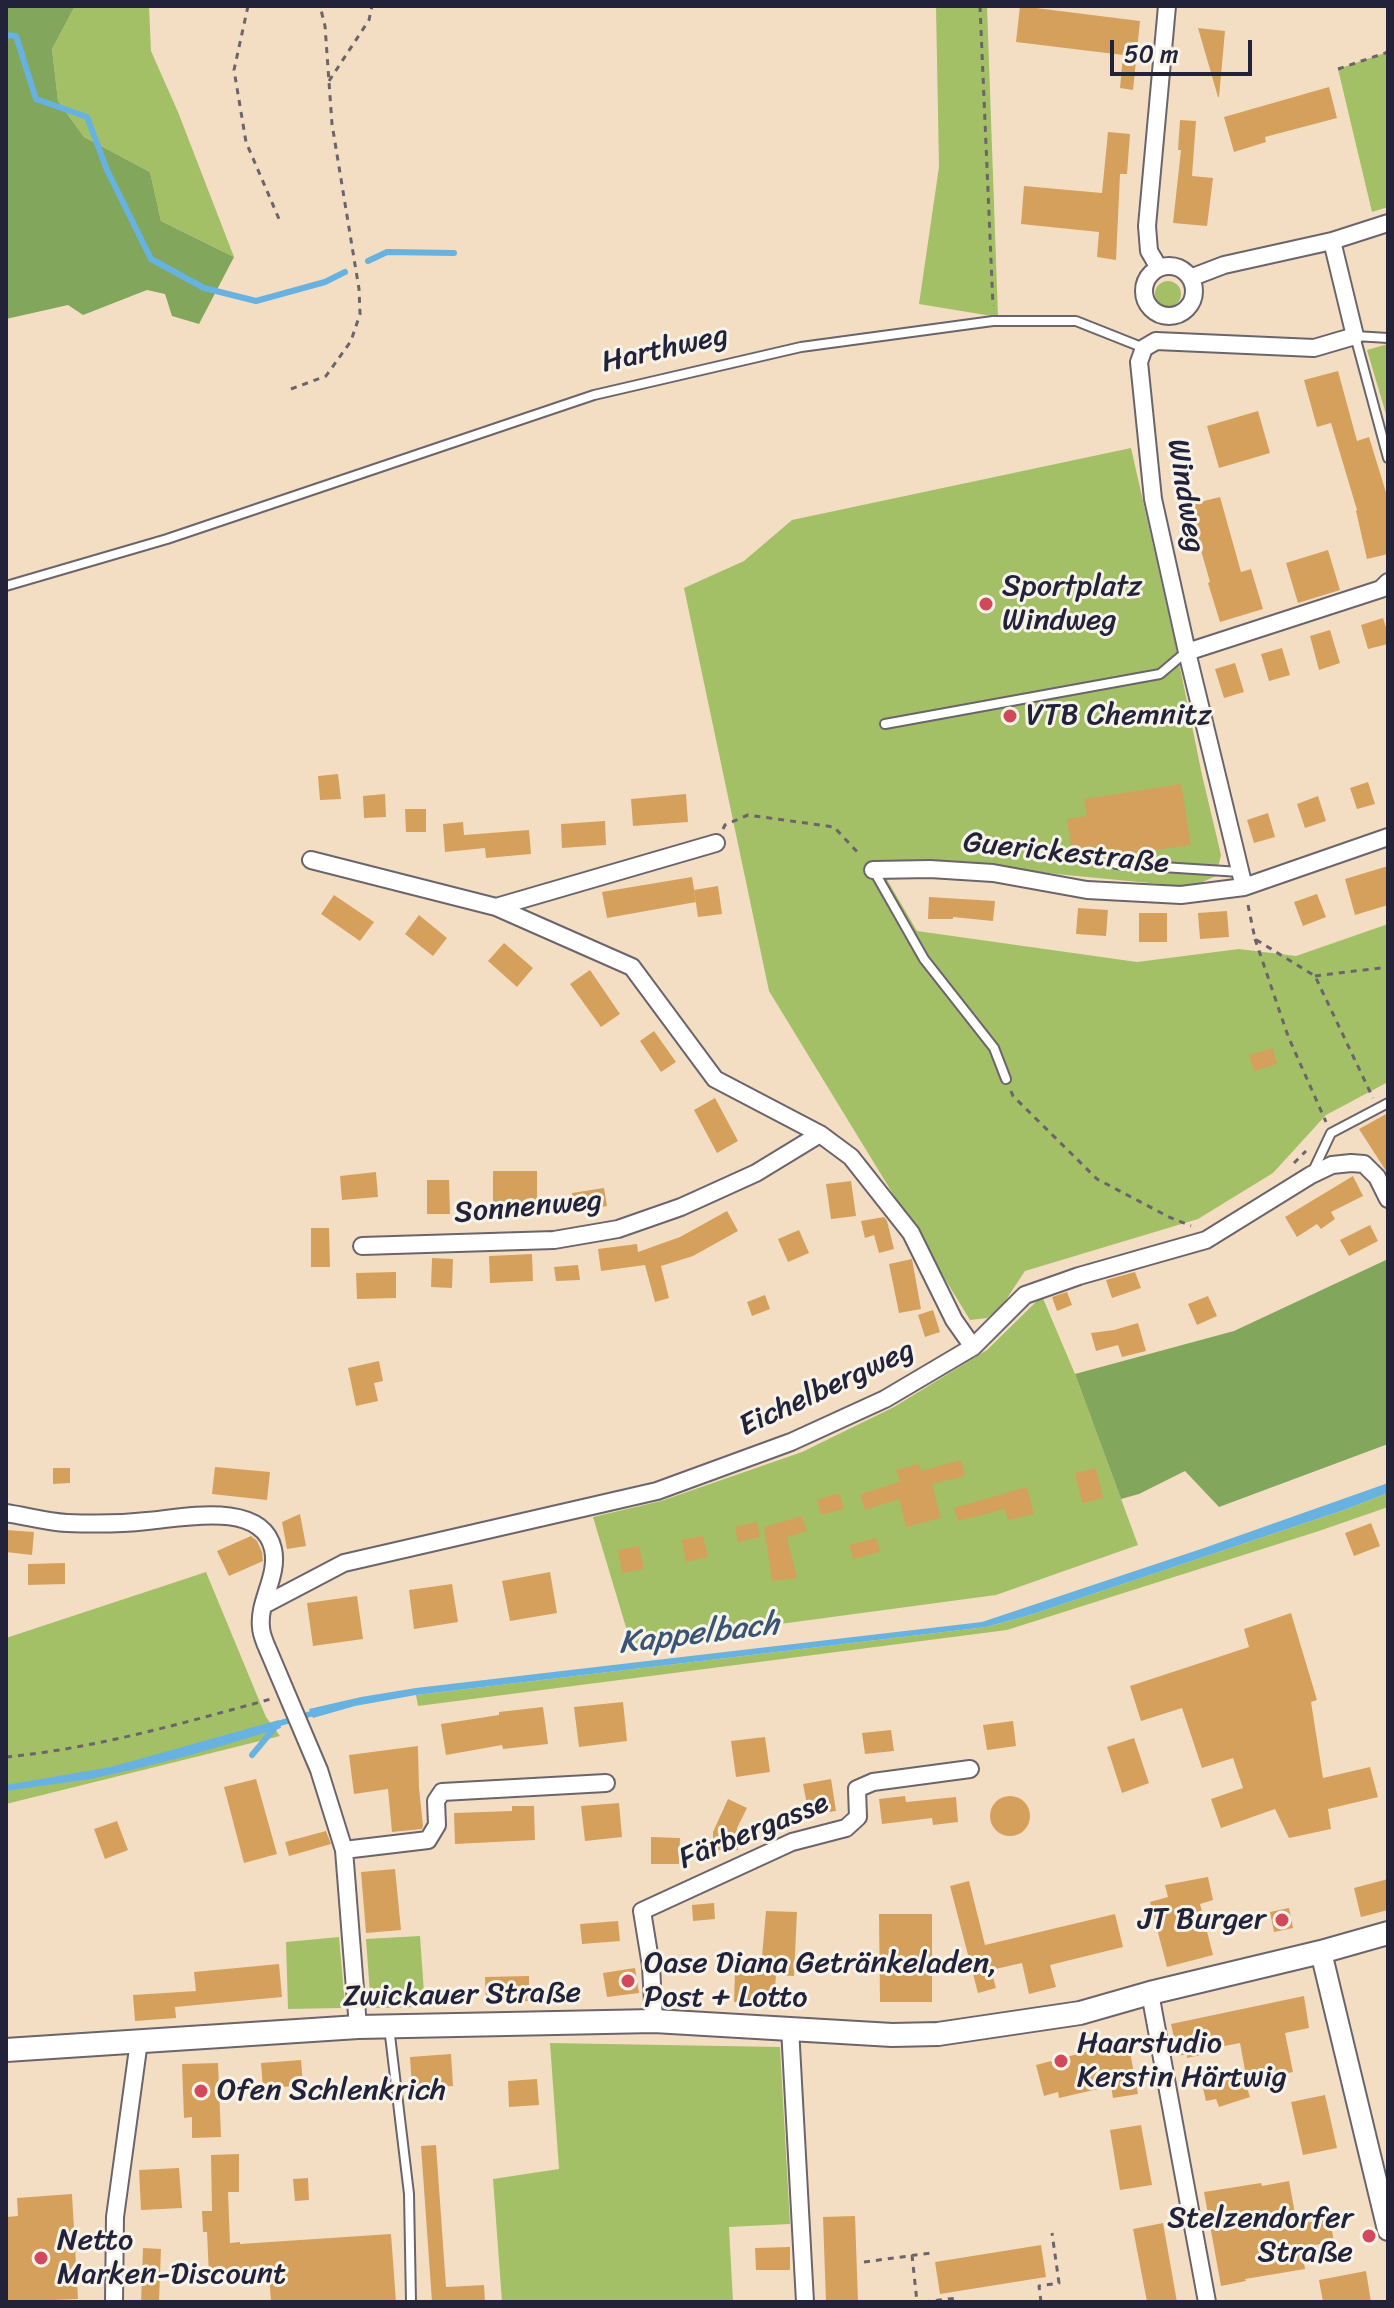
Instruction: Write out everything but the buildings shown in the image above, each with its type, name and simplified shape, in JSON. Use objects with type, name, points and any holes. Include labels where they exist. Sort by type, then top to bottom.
[{"type":"main road","name":"Zwickauer Straße","points":[[6,2050],[358,2027],[654,2021],[892,2035],[938,2034],[1080,2013],[1388,1933]]},
{"type":"street","points":[[1159,268],[1149,251],[1147,226],[1167,6]]},
{"type":"street","points":[[1190,278],[1224,265],[1332,241],[1388,223]]},
{"type":"street","points":[[1144,348],[1156,341],[1314,348],[1355,336],[1332,241]]},
{"type":"street","points":[[1173,266],[1190,278],[1193,294],[1187,308],[1173,316],[1157,314],[1143,295],[1147,279],[1159,268],[1173,266]]},
{"type":"street","name":"Windweg","points":[[1144,348],[1139,362],[1153,499],[1242,879]]},
{"type":"street","points":[[1187,652],[1381,589],[1388,582]]},
{"type":"street","name":"Guerickestraße","points":[[873,870],[930,869],[993,873],[1087,890],[1181,895],[1388,837]]},
{"type":"street","points":[[496,907],[716,843]]},
{"type":"street","points":[[311,860],[496,907],[632,967],[715,1079],[820,1134],[851,1157],[911,1233],[954,1320],[973,1347]]},
{"type":"street","name":"Sonnenweg","points":[[362,1246],[554,1240],[618,1229],[681,1207],[756,1173],[820,1134]]},
{"type":"street","name":"Eichelbergweg","points":[[264,1605],[344,1563],[657,1491],[791,1442],[885,1399],[973,1347],[1025,1295],[1079,1276],[1206,1240],[1332,1165],[1364,1164],[1377,1177],[1388,1199]]},
{"type":"street","points":[[6,1513],[63,1523],[144,1522],[201,1515],[228,1516],[257,1524],[273,1546],[275,1564],[260,1626],[307,1740],[344,1850],[358,2027]]},
{"type":"street","name":"Färbergasse","points":[[654,2021],[651,1966],[642,1911],[792,1842],[846,1828],[858,1817],[857,1789],[873,1782],[970,1769]]},
{"type":"street","points":[[344,1850],[428,1840],[437,1825],[436,1801],[442,1792],[606,1783]]},
{"type":"street","points":[[1321,1952],[1388,2230]]},
{"type":"street","points":[[1150,1993],[1207,2302]]},
{"type":"street","points":[[790,2028],[805,2302]]},
{"type":"street","points":[[114,2302],[117,2192],[139,2041]]},
{"type":"lane","name":"Harthweg","points":[[6,586],[167,539],[594,395],[801,347],[993,321],[1076,321],[1144,348]]},
{"type":"lane","points":[[1388,338],[1355,336],[1388,458]]},
{"type":"lane","points":[[885,724],[1160,674],[1187,652]]},
{"type":"lane","points":[[1116,864],[1242,879]]},
{"type":"lane","points":[[873,870],[924,959],[994,1048],[1006,1079]]},
{"type":"lane","points":[[1311,1175],[1331,1133],[1388,1103]]},
{"type":"lane","points":[[388,2026],[409,2194],[411,2302]]},
{"type":"path","points":[[248,6],[234,70],[246,142],[279,219]]},
{"type":"path","points":[[291,389],[326,376],[351,341],[360,314],[359,289],[332,124],[325,26],[320,6]]},
{"type":"path","points":[[329,81],[369,20],[372,6]]},
{"type":"path","points":[[980,6],[993,321]]},
{"type":"path","points":[[1338,69],[1388,52]]},
{"type":"path","points":[[716,843],[725,825],[748,815],[834,827],[873,870]]},
{"type":"path","points":[[1242,879],[1255,939],[1288,1036],[1331,1133],[1318,1138],[1288,1170]]},
{"type":"path","points":[[1255,939],[1315,976],[1378,1108]]},
{"type":"path","points":[[1315,976],[1388,967]]},
{"type":"path","points":[[1006,1079],[1013,1096],[1097,1179],[1198,1229],[1183,1232]]},
{"type":"path","points":[[6,1757],[121,1739],[286,1695]]},
{"type":"path","points":[[1041,2302],[1039,2286],[1059,2283],[1052,2233]]},
{"type":"path","points":[[864,2262],[931,2253]]},
{"type":"path","points":[[912,2255],[917,2302]]},
{"type":"path","points":[[924,2302],[957,2298],[958,2302]]},
{"type":"green space","points":[[6,6],[75,6],[52,49],[58,101],[84,137],[150,172],[161,221],[234,257],[199,324],[172,316],[165,294],[147,290],[83,315],[68,305],[6,319]]},
{"type":"green space","points":[[75,6],[149,6],[151,51],[234,257],[161,221],[150,172],[84,137],[58,101],[52,49]]},
{"type":"green space","points":[[936,6],[987,6],[998,317],[919,304],[939,167]]},
{"type":"green space","points":[[1388,52],[1388,207],[1372,212],[1338,69]]},
{"type":"green space","points":[[1168,281],[1178,284],[1181,294],[1178,304],[1168,307],[1158,304],[1155,294],[1158,284]]},
{"type":"green space","points":[[1388,344],[1388,421],[1367,350]]},
{"type":"green space","points":[[1131,448],[1221,855],[1216,876],[1191,887],[956,861],[874,864],[886,878],[917,931],[1137,962],[1239,949],[1296,956],[1388,924],[1388,1082],[1326,1115],[1273,1173],[1198,1219],[1025,1271],[1002,1306],[987,1318],[970,1320],[769,991],[684,588],[744,561],[792,520]]},
{"type":"green space","points":[[1388,1259],[1388,1444],[1219,1507],[1185,1471],[1139,1494],[1121,1499],[1075,1374],[1234,1331]]},
{"type":"green space","points":[[1042,1296],[1075,1374],[1138,1545],[996,1595],[631,1644],[593,1517],[661,1501],[802,1452],[894,1407],[987,1350]]},
{"type":"green space","points":[[1388,1493],[1388,1507],[1007,1630],[418,1706],[416,1695],[986,1627],[1030,1615]]},
{"type":"green space","points":[[206,1572],[266,1717],[280,1736],[6,1804],[6,1638]]},
{"type":"green space","points":[[420,1936],[425,2007],[371,2008],[366,1939]]},
{"type":"green space","points":[[339,1937],[345,2004],[341,2008],[288,2009],[286,1942]]},
{"type":"green space","points":[[550,2043],[780,2047],[790,2224],[729,2227],[733,2302],[502,2302],[493,2179],[559,2169]]},
{"type":"water","points":[[1388,1483],[1388,1493],[1344,1510],[986,1627],[416,1695],[355,1706],[313,1718],[309,1709],[416,1688],[982,1622]]},
{"type":"water","points":[[279,1720],[281,1728],[191,1755],[90,1779],[6,1791],[6,1785],[111,1767]]},
{"type":"waterway","points":[[6,35],[16,36],[36,99],[87,117],[107,170],[151,259],[204,288],[256,301],[325,282],[345,272]]},
{"type":"waterway","points":[[368,261],[387,252],[454,253]]},
{"type":"waterway","name":"Kappelbach","points":[[274,1725],[317,1712]]},
{"type":"waterway","points":[[252,1755],[278,1724]]},
{"type":"place","name":"Sportplatz Windweg","points":[[986,604]]},
{"type":"place","name":"VTB Chemnitz","points":[[1010,716]]},
{"type":"place","name":"JT Burger","points":[[1282,1920]]},
{"type":"place","name":"Oase Diana Getränkeladen, Post + Lotto","points":[[628,1981]]},
{"type":"place","name":"Haarstudio Kerstin Härtwig","points":[[1061,2061]]},
{"type":"place","name":"Ofen Schlenkrich","points":[[201,2091]]},
{"type":"place","name":"Stelzendorfer Straße","points":[[1369,2236]]},
{"type":"place","name":"Netto Marken-Discount","points":[[41,2258]]}]
